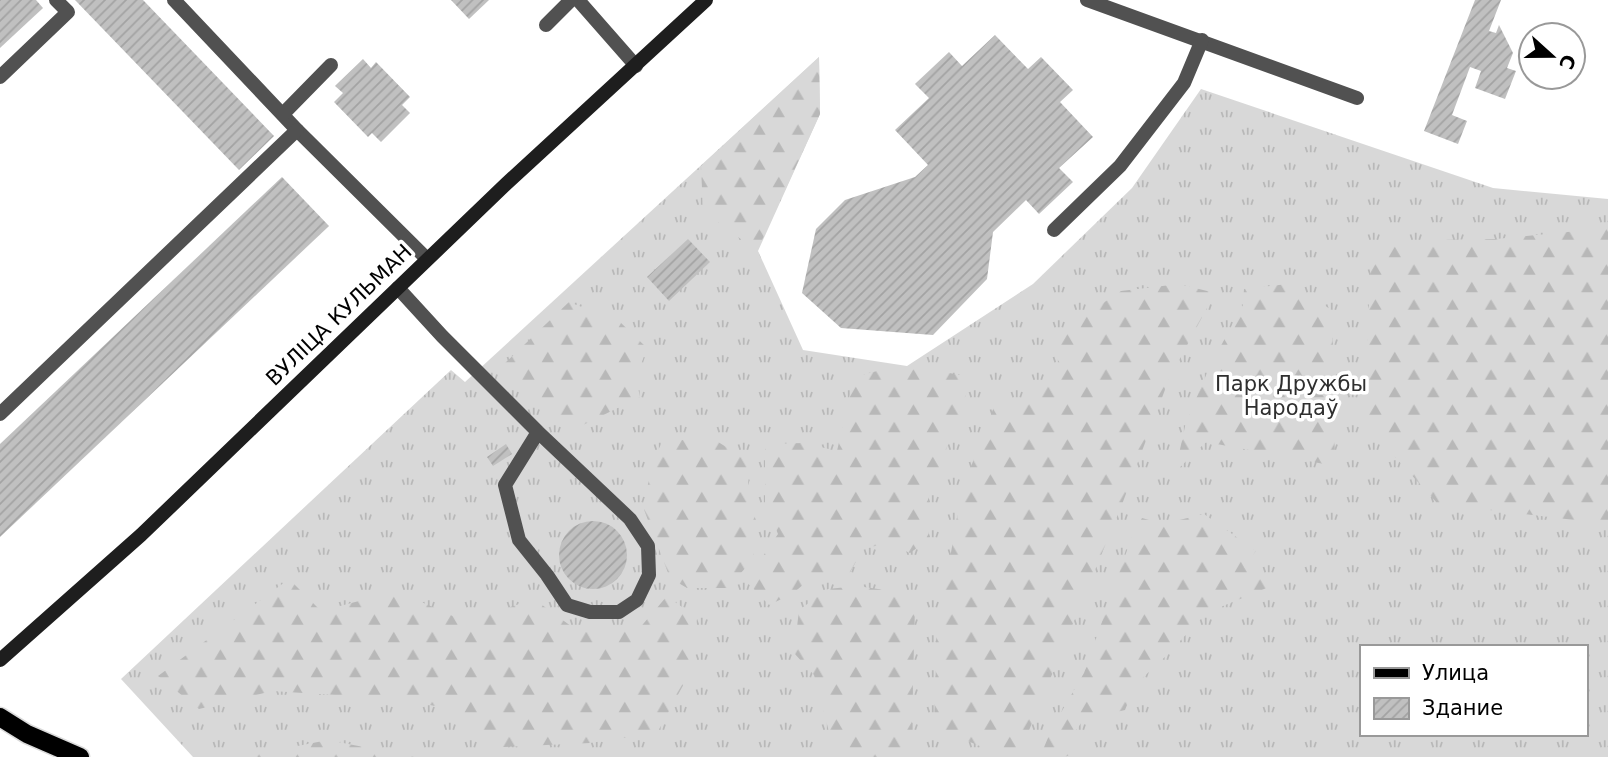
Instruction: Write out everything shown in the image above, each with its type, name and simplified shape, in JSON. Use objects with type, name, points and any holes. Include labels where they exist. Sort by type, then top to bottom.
[{"type":"main road","name":"ВУЛІЦА КУЛЬМАН","points":[[0,660],[141,535],[532,159],[706,0]]},
{"type":"main road","points":[[0,717],[27,734],[80,757]]},
{"type":"lane","points":[[0,77],[68,12],[56,0]]},
{"type":"lane","points":[[174,0],[298,130],[427,259]]},
{"type":"lane","points":[[546,25],[571,0]]},
{"type":"lane","points":[[578,0],[636,66]]},
{"type":"lane","points":[[1087,0],[1357,98]]},
{"type":"lane","points":[[1054,230],[1120,166],[1184,83],[1202,40]]},
{"type":"lane","points":[[283,114],[331,65]]},
{"type":"lane","points":[[0,414],[298,130]]},
{"type":"lane","points":[[398,288],[538,432],[630,519],[648,545],[649,575],[637,600],[619,612],[590,612],[566,604],[519,540],[505,485],[538,432]]},
{"type":"green space","name":"Парк Дружбы Народаў","points":[[819,57],[820,114],[758,251],[803,350],[907,366],[1033,284],[1132,188],[1201,89],[1493,188],[1608,199],[1608,757],[193,757],[121,679],[451,370],[465,382]]},
{"type":"green space","points":[[819,57],[820,114],[757,251],[703,211],[701,166]]},
{"type":"green space","points":[[1608,228],[1608,520],[1583,521],[1438,504],[1365,424],[1371,241],[1496,239]]},
{"type":"green space","points":[[1179,284],[1215,293],[1169,379],[1121,507],[1018,757],[1006,757],[934,727],[937,632],[962,490],[997,399],[1029,398],[1060,363],[1045,342],[1121,291]]},
{"type":"green space","points":[[1288,284],[1332,310],[1335,466],[1206,442],[1175,472],[1186,422],[1210,366],[1243,305],[1244,289]]},
{"type":"green space","points":[[569,302],[620,322],[647,348],[636,378],[640,397],[583,425],[529,402],[504,364]]},
{"type":"green space","points":[[928,369],[960,375],[968,389],[928,500],[929,539],[910,553],[887,543],[863,549],[848,576],[816,574],[792,594],[769,605],[746,581],[778,534],[765,503],[765,444],[804,443],[837,451],[854,377],[881,370]]},
{"type":"green space","points":[[663,440],[715,440],[750,462],[747,496],[757,523],[753,559],[728,588],[687,588],[670,578],[643,507],[653,461]]},
{"type":"green space","points":[[1204,514],[1256,551],[1244,567],[1274,585],[1206,613],[1135,685],[1125,710],[1084,719],[1072,736],[1082,751],[1064,757],[1040,757],[1052,728],[1084,673],[1131,539],[1142,518],[1163,524]]},
{"type":"green space","points":[[289,579],[321,611],[397,591],[466,622],[534,599],[579,632],[638,630],[667,596],[697,618],[692,669],[657,733],[590,743],[480,748],[462,711],[398,699],[272,691],[199,709],[158,676]]},
{"type":"green space","points":[[857,586],[899,592],[915,606],[911,757],[847,757],[832,743],[814,675],[794,653],[799,610],[828,589]]},
{"type":"green space","points":[[328,740],[414,757],[241,757]]},
{"type":"building","points":[[0,0],[36,0],[43,8],[0,48]]},
{"type":"building","points":[[75,0],[143,0],[274,136],[239,170]]},
{"type":"building","points":[[451,0],[489,0],[469,19]]},
{"type":"building","points":[[1475,0],[1501,0],[1489,31],[1496,33],[1499,25],[1513,53],[1507,68],[1516,71],[1505,99],[1475,88],[1481,71],[1470,67],[1452,115],[1467,121],[1458,144],[1424,131]]},
{"type":"building","points":[[995,35],[1028,69],[1041,57],[1073,90],[1060,102],[1093,137],[1059,168],[1073,182],[1039,214],[1026,200],[993,232],[987,279],[933,335],[841,328],[802,293],[816,229],[845,200],[915,177],[928,165],[895,130],[929,98],[915,84],[949,52],[962,66]]},
{"type":"building","points":[[363,59],[371,68],[376,62],[410,97],[402,105],[410,113],[381,142],[372,133],[368,137],[334,102],[343,93],[335,86]]},
{"type":"building","points":[[282,177],[329,226],[0,537],[0,444]]},
{"type":"building","points":[[688,239],[710,262],[669,301],[647,277]]},
{"type":"building","points":[[506,444],[512,454],[493,466],[487,457]]},
{"type":"building","points":[[593,521],[606,524],[617,531],[624,542],[627,555],[624,568],[617,579],[606,586],[593,589],[580,586],[569,579],[562,568],[559,555],[562,542],[569,531],[580,524]]}]
